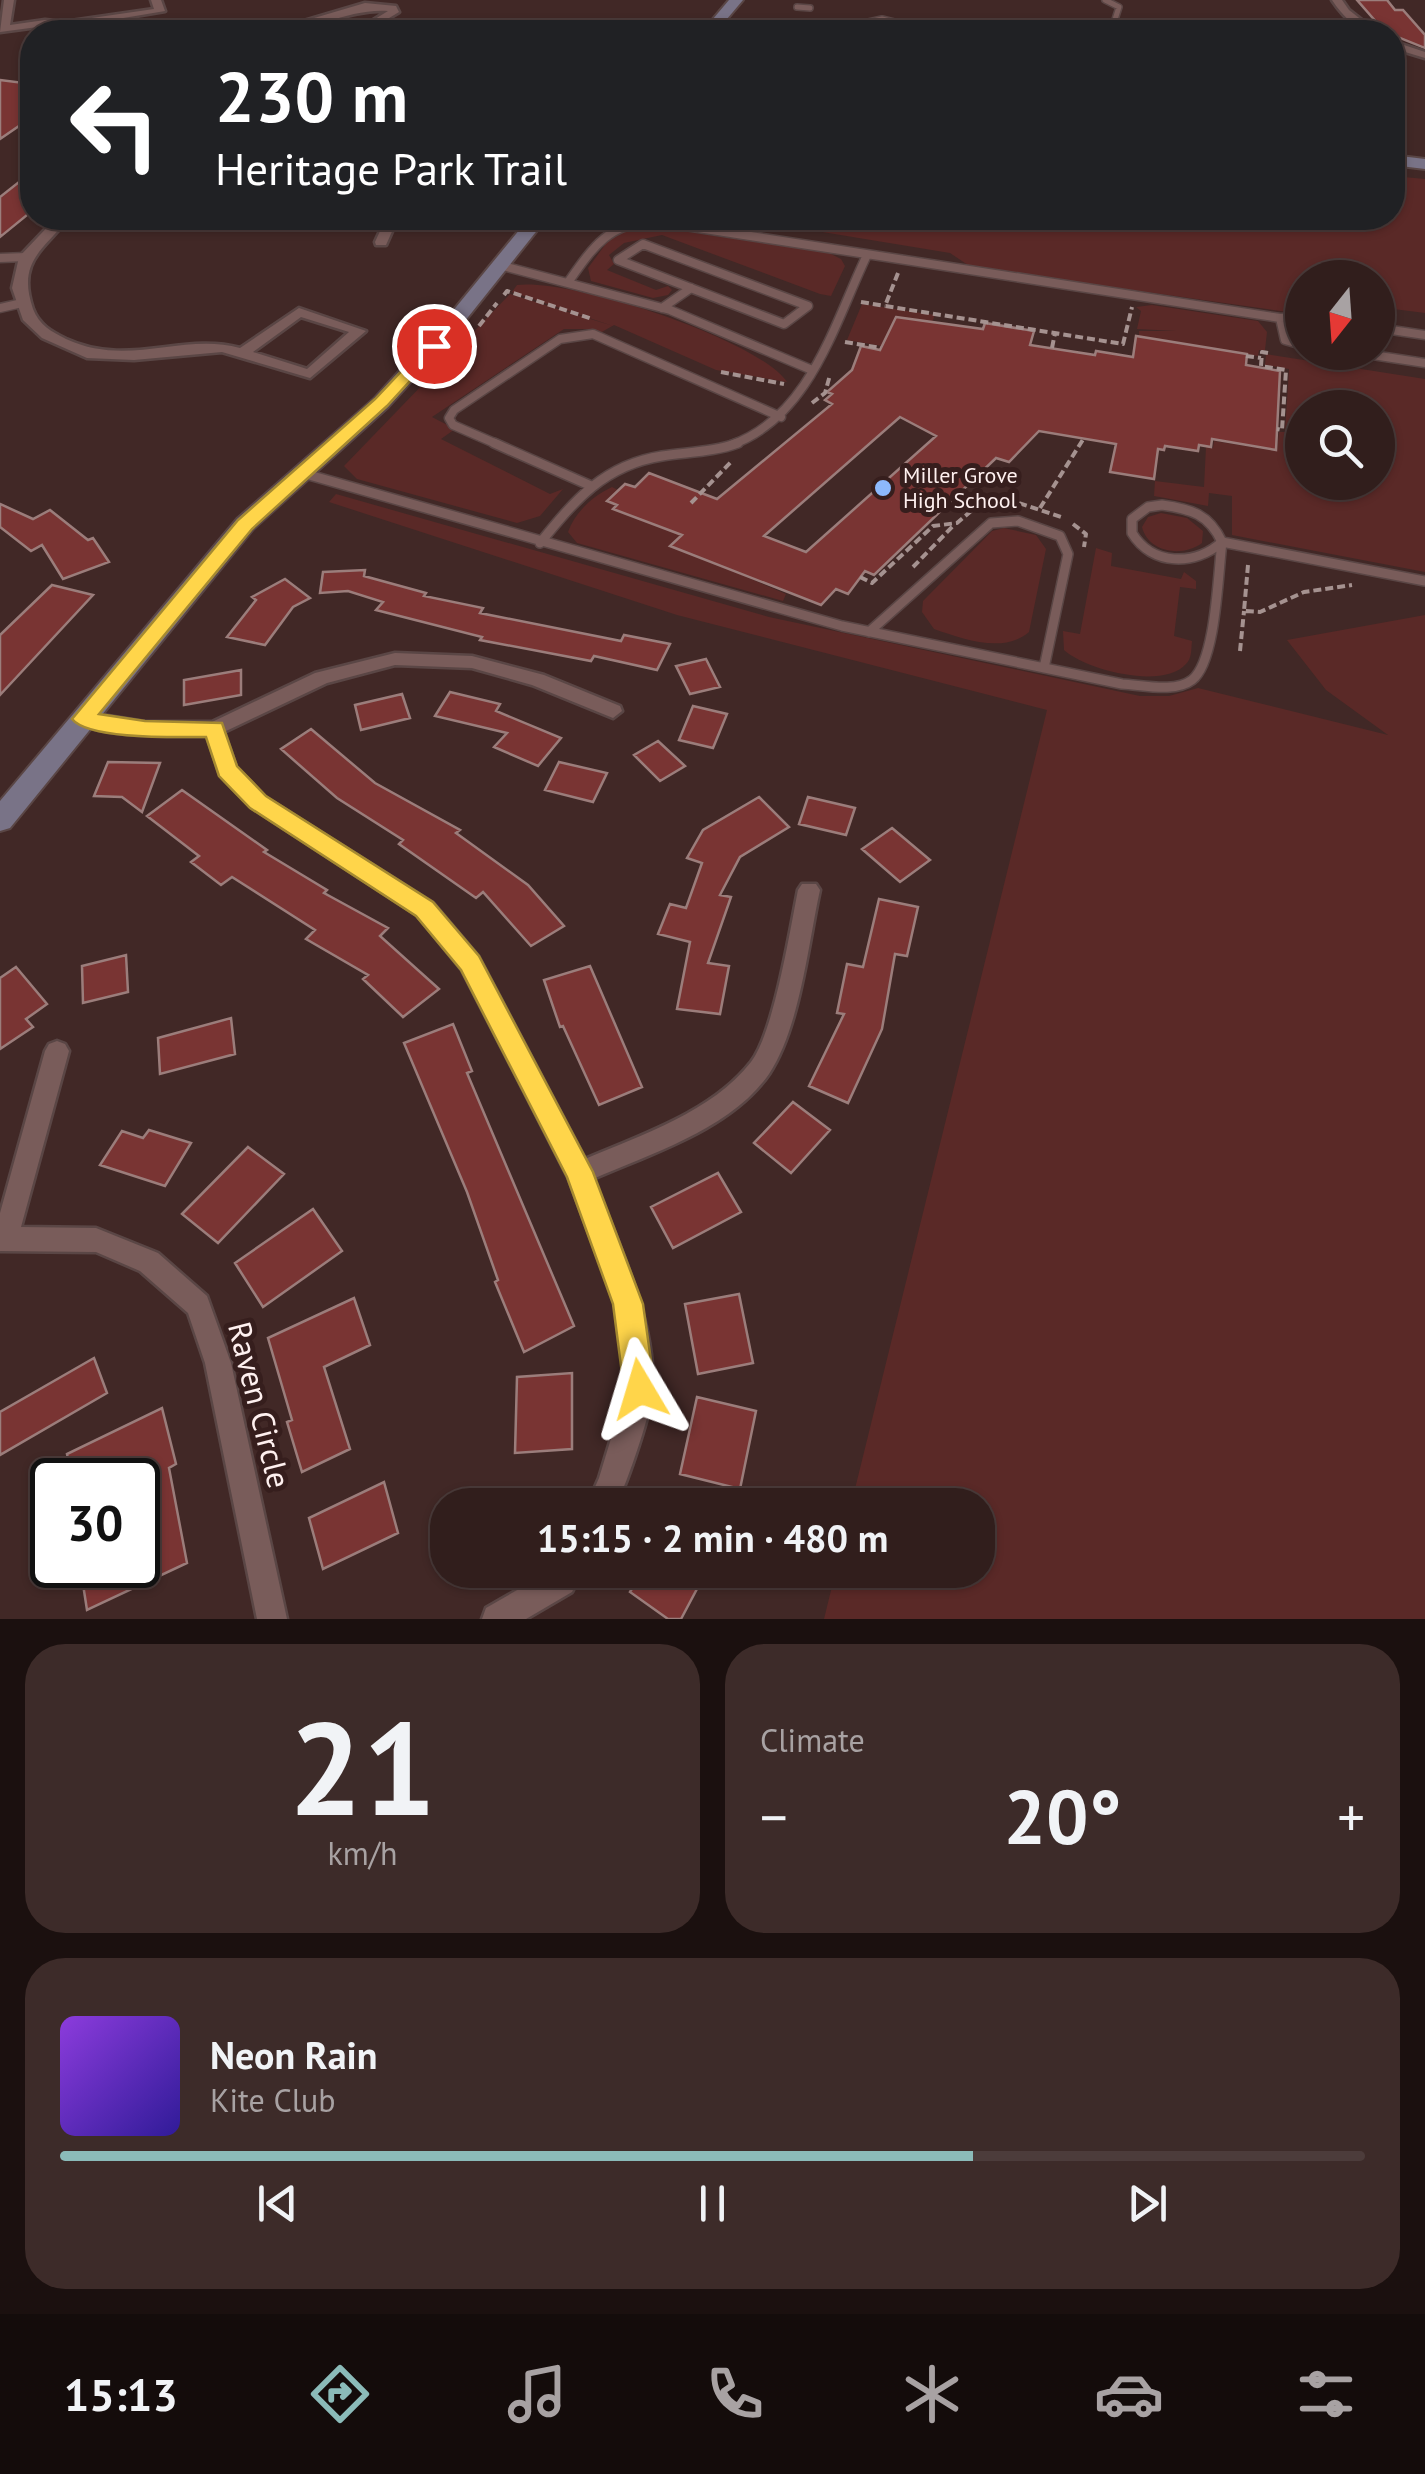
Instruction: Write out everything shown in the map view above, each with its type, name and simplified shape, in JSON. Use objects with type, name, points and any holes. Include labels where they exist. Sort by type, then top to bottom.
[{"type":"main road","points":[[719,20],[736,0]]},
{"type":"main road","points":[[0,820],[245,524],[394,390],[528,230]]},
{"type":"street","points":[[2,29],[9,0]]},
{"type":"street","points":[[50,20],[60,13],[146,0]]},
{"type":"street","points":[[98,20],[160,11],[156,0]]},
{"type":"street","points":[[1337,0],[1356,20]]},
{"type":"street","points":[[315,20],[366,6],[392,8],[394,12],[382,20]]},
{"type":"street","points":[[52,230],[26,257],[19,288],[22,303],[30,320],[48,335],[87,354],[134,356],[201,348],[241,354],[310,374],[359,330],[298,312],[241,354]]},
{"type":"street","points":[[380,242],[386,230]]},
{"type":"street","points":[[83,719],[145,729],[214,729],[321,678],[394,659],[472,662],[538,680],[612,711]]},
{"type":"street","points":[[214,729],[227,770],[258,802],[424,909],[470,963],[579,1172],[628,1304],[640,1389],[609,1488]]},
{"type":"street","points":[[579,1172],[700,1120],[761,1066],[786,994],[809,890]]},
{"type":"street","points":[[3,1238],[57,1051]]},
{"type":"street","name":"Raven Circle","points":[[3,1238],[96,1240],[150,1262],[198,1305],[218,1363],[272,1619]]},
{"type":"street","points":[[497,1619],[551,1588]]},
{"type":"lane","points":[[1106,0],[1119,7],[1115,20]]},
{"type":"lane","points":[[797,7],[810,8]]},
{"type":"lane","points":[[569,281],[604,233],[610,230]]},
{"type":"lane","points":[[701,230],[1285,318]]},
{"type":"lane","points":[[643,244],[808,306],[784,324],[691,288],[618,260],[643,244]]},
{"type":"lane","points":[[540,543],[589,485],[642,460],[730,445],[781,417],[798,398],[867,254]]},
{"type":"lane","points":[[0,258],[26,257]]},
{"type":"lane","points":[[499,265],[662,308],[812,370]]},
{"type":"lane","points":[[662,308],[691,288]]},
{"type":"lane","points":[[0,308],[22,303]]},
{"type":"lane","points":[[1280,318],[1285,340]]},
{"type":"lane","points":[[1395,331],[1425,335]]},
{"type":"lane","points":[[589,485],[453,424],[449,418],[454,410],[560,339],[580,333],[592,334],[781,417]]},
{"type":"lane","points":[[1395,358],[1425,363]]},
{"type":"lane","points":[[302,473],[540,543],[870,632],[1122,684],[1165,687],[1190,682],[1206,665],[1222,542],[1213,522],[1176,505],[1148,507],[1138,512],[1130,528],[1146,549],[1177,560],[1207,556],[1222,542]]},
{"type":"lane","points":[[870,632],[991,522],[1006,518],[1031,522],[1060,536],[1068,554],[1044,668]]},
{"type":"lane","points":[[1222,542],[1425,580]]},
{"type":"path","points":[[885,306],[900,269],[897,266]]},
{"type":"path","points":[[507,291],[513,286]]},
{"type":"path","points":[[855,315],[866,290]]},
{"type":"path","points":[[861,302],[1123,344],[1135,304]]},
{"type":"path","points":[[935,321],[938,314]]},
{"type":"path","points":[[848,328],[842,342],[881,348]]},
{"type":"path","points":[[1052,348],[1056,333]]},
{"type":"path","points":[[1269,341],[1268,353],[1262,352],[1261,367],[1286,370],[1282,430],[1277,429]]},
{"type":"path","points":[[1246,356],[1262,358]]},
{"type":"path","points":[[736,373],[754,387]]},
{"type":"path","points":[[825,392],[830,374]]},
{"type":"path","points":[[1040,508],[1084,438]]},
{"type":"path","points":[[691,503],[738,454]]},
{"type":"path","points":[[860,578],[872,583],[933,526],[956,523],[984,500],[1013,500],[1056,512],[1086,534],[1083,553]]},
{"type":"path","points":[[1240,651],[1248,565]]},
{"type":"path","points":[[1244,611],[1260,612],[1304,592],[1359,586]]},
{"type":"shaded area","points":[[1405,177],[1425,179],[1425,313],[1395,309],[1395,260],[1285,260],[1285,312],[971,267],[950,253],[810,230],[1405,230]]},
{"type":"shaded area","points":[[616,230],[675,230],[829,253],[845,266],[831,296],[662,235],[624,243],[609,255],[614,264],[607,270],[656,290],[668,286],[672,290],[668,295],[653,298],[591,281],[588,268]]},
{"type":"shaded area","points":[[517,285],[578,291],[662,315],[741,348],[770,365],[787,382],[716,370],[614,325],[512,292]]},
{"type":"shaded area","points":[[510,294],[613,326],[600,333],[564,329],[432,417],[455,429],[441,439],[550,494],[563,489],[540,516],[517,523],[357,479],[344,466]]},
{"type":"shaded area","points":[[862,304],[935,315],[932,322],[896,317],[882,346],[847,340]]},
{"type":"shaded area","points":[[1152,305],[1258,321],[1267,332],[1265,350],[1259,350],[1258,356],[1139,336],[1139,331],[1176,331],[1137,329],[1141,311],[1136,307]]},
{"type":"shaded area","points":[[1266,354],[1285,357],[1285,368],[1265,365]]},
{"type":"shaded area","points":[[1289,370],[1368,370],[1425,379],[1425,572],[1232,535],[1232,496],[1209,493],[1208,506],[1154,496],[1155,481],[1204,487],[1206,447],[1213,448],[1214,441],[1277,451],[1279,432],[1285,432],[1285,500],[1395,500],[1395,390],[1288,390]]},
{"type":"shaded area","points":[[612,487],[618,490],[607,501],[616,505],[613,509],[682,535],[672,545],[786,594],[783,601],[577,543],[568,532],[575,518]]},
{"type":"shaded area","points":[[336,494],[769,617],[1140,696],[1169,696],[1198,688],[1388,735],[1326,690],[1287,640],[1425,615],[1425,1619],[824,1619],[832,1588],[995,1588],[995,1488],[855,1488],[1047,710],[677,615],[329,502]]},
{"type":"shaded area","points":[[1161,513],[1187,518],[1203,531],[1202,543],[1176,551],[1151,542],[1142,527],[1148,517]]},
{"type":"shaded area","points":[[1004,528],[1036,535],[1046,549],[1029,632],[1019,639],[995,643],[934,629],[922,612],[923,601],[992,531]]},
{"type":"shaded area","points":[[1096,548],[1112,553],[1111,566],[1181,579],[1184,572],[1196,581],[1196,589],[1180,587],[1174,636],[1192,641],[1186,664],[1175,672],[1160,676],[1125,674],[1089,664],[1064,650],[1063,631],[1080,634]]},
{"type":"building","points":[[1357,0],[1387,0],[1395,10],[1403,10],[1425,35],[1425,48],[1405,40],[1405,20],[1374,20]]},
{"type":"building","points":[[0,80],[20,82],[20,125],[0,139]]},
{"type":"building","points":[[20,182],[20,221],[0,237],[0,197]]},
{"type":"building","points":[[896,317],[983,329],[985,323],[1034,331],[1030,345],[1095,355],[1096,351],[1133,357],[1136,336],[1247,354],[1246,365],[1280,371],[1276,450],[1212,439],[1211,447],[1199,445],[1198,451],[1165,446],[1164,450],[1158,449],[1154,479],[1110,472],[1116,444],[1039,431],[1009,462],[996,458],[874,575],[865,571],[848,594],[836,589],[821,605],[670,546],[682,535],[613,509],[617,505],[607,501],[625,484],[635,487],[649,473],[717,499],[832,404],[825,400],[832,394],[827,392],[852,370],[861,346],[880,350]],"holes":[[[900,417],[936,436],[806,552],[764,536]]]},
{"type":"building","points":[[0,504],[33,519],[50,510],[88,540],[93,538],[109,562],[63,579],[42,545],[31,551],[0,527]]},
{"type":"building","points":[[365,570],[364,576],[426,593],[424,596],[483,608],[480,613],[621,641],[624,635],[670,644],[657,670],[594,656],[591,661],[480,640],[482,637],[376,610],[383,602],[348,591],[320,593],[323,572]]},
{"type":"building","points":[[285,579],[310,598],[293,607],[265,645],[227,637],[256,600],[252,597]]},
{"type":"building","points":[[52,585],[93,595],[0,695],[0,635]]},
{"type":"building","points":[[706,659],[720,687],[690,694],[676,666]]},
{"type":"building","points":[[241,670],[241,695],[184,705],[184,680]]},
{"type":"building","points":[[450,692],[500,704],[496,711],[561,738],[538,766],[494,747],[507,733],[435,716]]},
{"type":"building","points":[[402,694],[410,718],[361,730],[355,705]]},
{"type":"building","points":[[693,706],[727,714],[713,748],[679,740]]},
{"type":"building","points":[[311,729],[375,783],[460,830],[456,833],[528,885],[564,926],[531,946],[483,892],[476,898],[399,844],[403,840],[337,798],[281,749]]},
{"type":"building","points":[[658,741],[685,766],[660,781],[634,755]]},
{"type":"building","points":[[108,762],[160,763],[142,812],[122,797],[94,796]]},
{"type":"building","points":[[559,762],[607,773],[593,802],[545,790]]},
{"type":"building","points":[[182,790],[267,850],[264,852],[327,890],[324,893],[388,928],[380,936],[439,989],[403,1017],[363,979],[368,975],[306,939],[315,930],[232,877],[221,885],[191,862],[199,856],[147,816]]},
{"type":"building","points":[[759,797],[789,827],[740,857],[720,895],[731,897],[708,963],[729,966],[720,1014],[677,1009],[690,942],[658,934],[670,904],[686,908],[702,863],[687,858],[703,830]]},
{"type":"building","points":[[808,797],[855,808],[846,835],[799,824]]},
{"type":"building","points":[[892,828],[930,860],[900,882],[862,849]]},
{"type":"building","points":[[879,899],[918,907],[907,956],[895,954],[882,1029],[848,1103],[809,1086],[844,1014],[837,1013],[847,964],[863,967]]},
{"type":"building","points":[[126,955],[128,992],[83,1003],[82,966]]},
{"type":"building","points":[[590,966],[642,1087],[599,1105],[563,1026],[560,1027],[544,980]]},
{"type":"building","points":[[16,967],[47,1004],[26,1019],[33,1027],[0,1049],[0,978]]},
{"type":"building","points":[[231,1018],[235,1054],[160,1074],[158,1038]]},
{"type":"building","points":[[453,1024],[472,1071],[467,1073],[574,1326],[524,1352],[495,1282],[498,1280],[467,1192],[404,1043]]},
{"type":"building","points":[[793,1102],[830,1130],[791,1173],[754,1143]]},
{"type":"building","points":[[149,1130],[191,1143],[165,1186],[100,1165],[122,1131],[143,1138]]},
{"type":"building","points":[[248,1147],[284,1174],[218,1243],[182,1214]]},
{"type":"building","points":[[718,1173],[741,1212],[673,1248],[651,1207]]},
{"type":"building","points":[[313,1209],[342,1251],[263,1307],[235,1263]]},
{"type":"building","points":[[739,1294],[753,1363],[698,1374],[685,1304]]},
{"type":"building","points":[[354,1298],[370,1345],[324,1367],[350,1449],[302,1472],[287,1422],[292,1420],[268,1338]]},
{"type":"building","points":[[94,1358],[107,1393],[0,1455],[0,1412]]},
{"type":"building","points":[[572,1373],[572,1449],[515,1453],[517,1377]]},
{"type":"building","points":[[697,1397],[756,1411],[740,1488],[680,1474]]},
{"type":"building","points":[[162,1408],[176,1464],[169,1468],[187,1563],[160,1576],[160,1458],[68,1458],[67,1454]]},
{"type":"building","points":[[384,1482],[398,1533],[323,1569],[309,1518]]},
{"type":"building","points":[[84,1588],[134,1588],[87,1610]]},
{"type":"building","points":[[632,1588],[697,1588],[681,1619],[668,1619],[630,1592]]},
{"type":"place","name":"Miller Grove High School","points":[[883,488]]},
{"type":"route","points":[[434,346],[381,403],[245,524],[83,719],[145,729],[214,729],[227,770],[258,802],[424,909],[470,963],[579,1172],[628,1304],[640,1389]]}]
